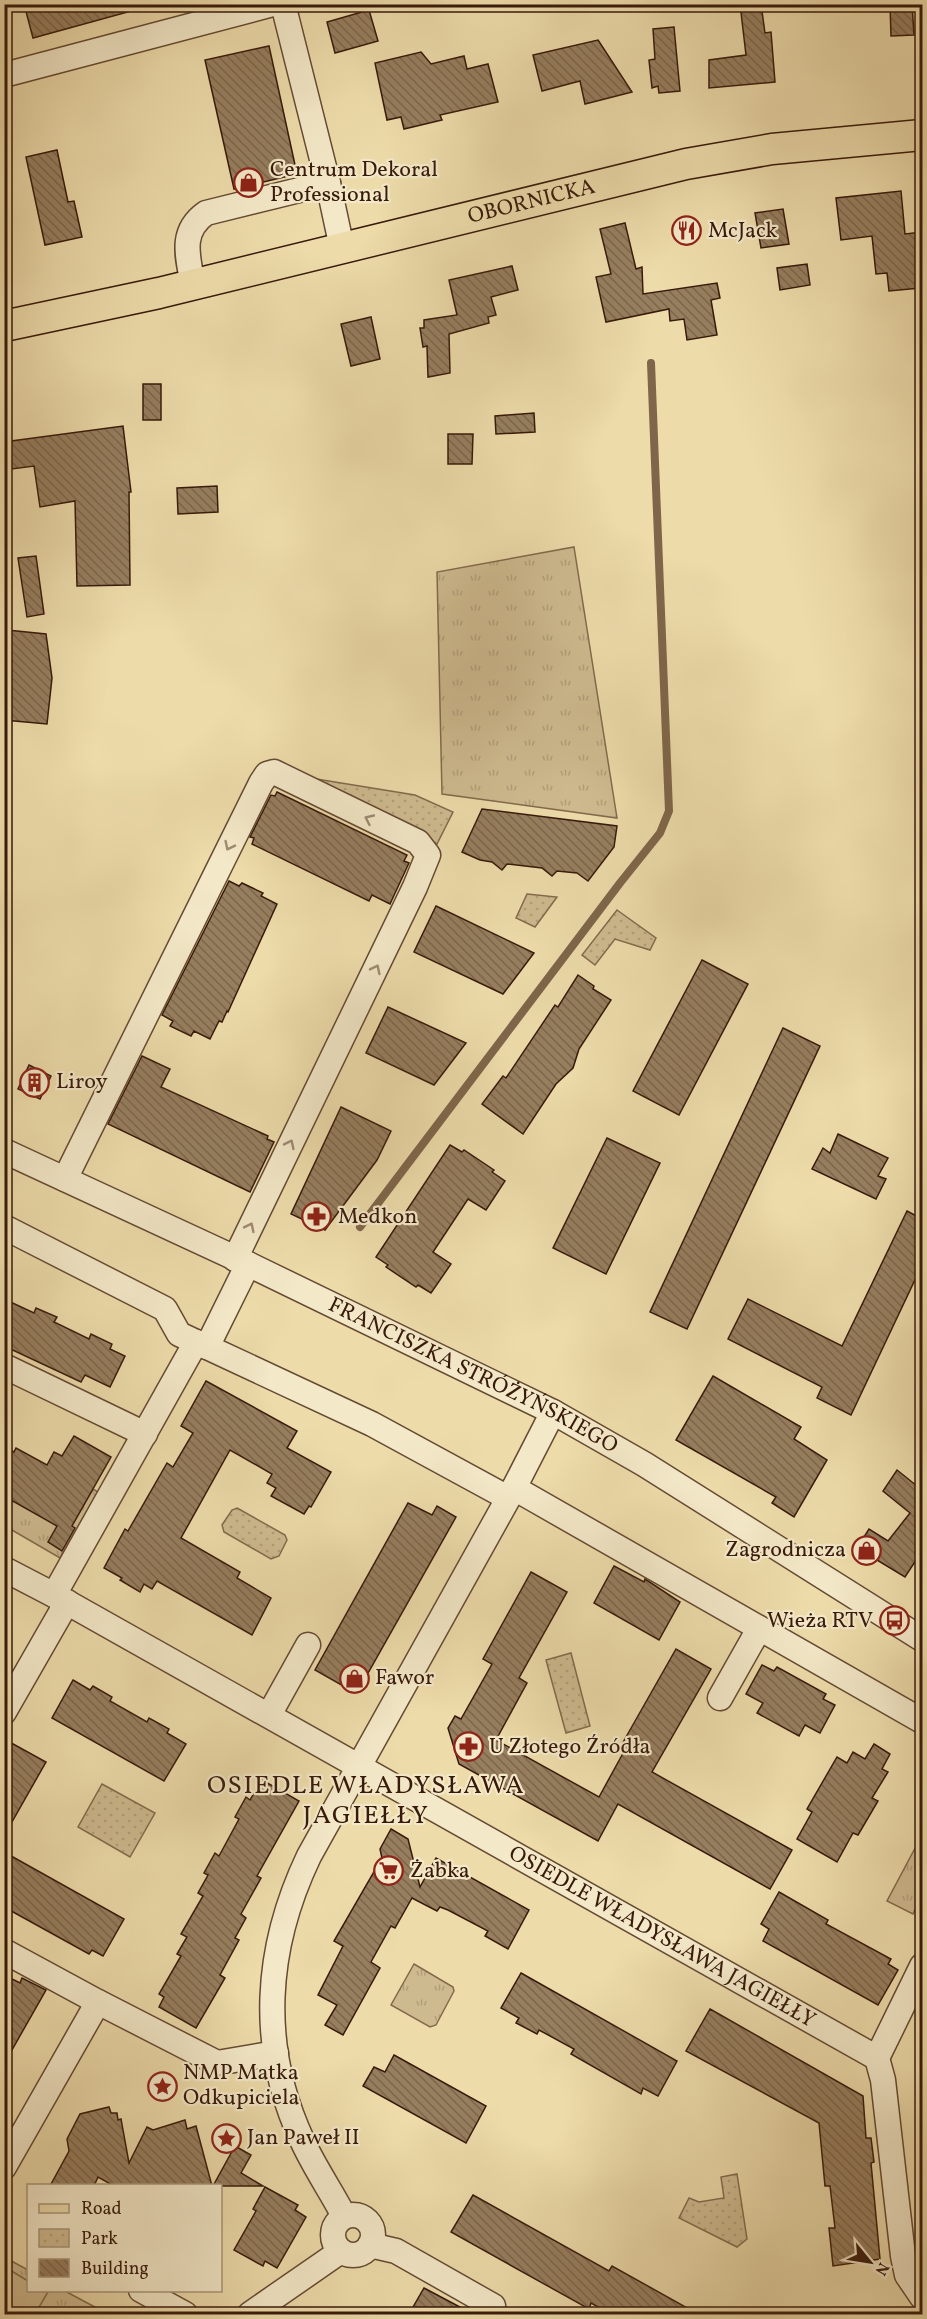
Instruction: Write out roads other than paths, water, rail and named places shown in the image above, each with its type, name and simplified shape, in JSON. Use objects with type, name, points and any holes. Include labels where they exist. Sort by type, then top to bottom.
[{"type":"main road","name":"OBORNICKA","points":[[4,326],[193,285],[686,164],[772,149],[922,135]]},
{"type":"street","points":[[4,75],[273,4]]},
{"type":"street","points":[[283,4],[342,248]]},
{"type":"street","points":[[193,285],[187,251],[188,237],[197,219],[206,213],[328,183]]},
{"type":"street","points":[[4,1712],[60,1598],[146,1434],[202,1345],[242,1262],[415,887],[428,855],[418,842],[274,772],[267,774],[65,1179]]},
{"type":"street","name":"FRANCISZKA STRÓŻYŃSKIEGO","points":[[4,1151],[554,1412],[644,1464],[922,1639]]},
{"type":"street","points":[[4,1227],[165,1309],[179,1334],[372,1424],[511,1493],[922,1721]]},
{"type":"street","points":[[4,1366],[146,1434]]},
{"type":"street","points":[[344,2216],[302,2141],[285,2098],[276,2053],[272,2012],[273,1981],[279,1935],[292,1891],[309,1856],[554,1412]]},
{"type":"street","name":"OSIEDLE WŁADYSŁAWA JAGIEŁŁY","points":[[4,1569],[269,1715],[877,2058]]},
{"type":"street","points":[[720,1698],[759,1629]]},
{"type":"street","points":[[269,1715],[308,1645]]},
{"type":"street","points":[[4,1951],[217,2063],[276,2053]]},
{"type":"street","points":[[922,1966],[877,2058],[883,2080],[907,2275],[922,2297]]},
{"type":"street","points":[[4,2167],[98,2002]]},
{"type":"street","points":[[358,2215],[370,2224],[373,2238],[370,2245],[364,2252],[357,2255],[341,2251],[334,2243],[334,2227],[344,2216],[358,2215]]},
{"type":"street","points":[[370,2245],[396,2251],[497,2312]]},
{"type":"street","points":[[250,2314],[341,2251]]},
{"type":"street","points":[[145,2292],[185,2314]]},
{"type":"waterway","points":[[360,1227],[660,833],[669,811],[651,363]]},
{"type":"place","name":"Centrum Dekoral Professional","points":[[249,183]]},
{"type":"place","name":"McJack","points":[[687,231]]},
{"type":"place","name":"Liroy","points":[[35,1082]]},
{"type":"place","name":"Medkon","points":[[317,1217]]},
{"type":"place","name":"Zagrodnicza","points":[[867,1550]]},
{"type":"place","name":"Wieża RTV","points":[[894,1621]]},
{"type":"place","name":"Fawor","points":[[354,1678]]},
{"type":"place","name":"U Złotego Źródła","points":[[468,1747]]},
{"type":"place","name":"Żabka","points":[[389,1871]]},
{"type":"place","name":"NMP Matka Odkupiciela","points":[[162,2086]]},
{"type":"place","name":"Jan Paweł II","points":[[226,2138]]},
{"type":"district","name":"OSIEDLE WŁADYSŁAWA JAGIEŁŁY","points":[[366,1801]]}]
